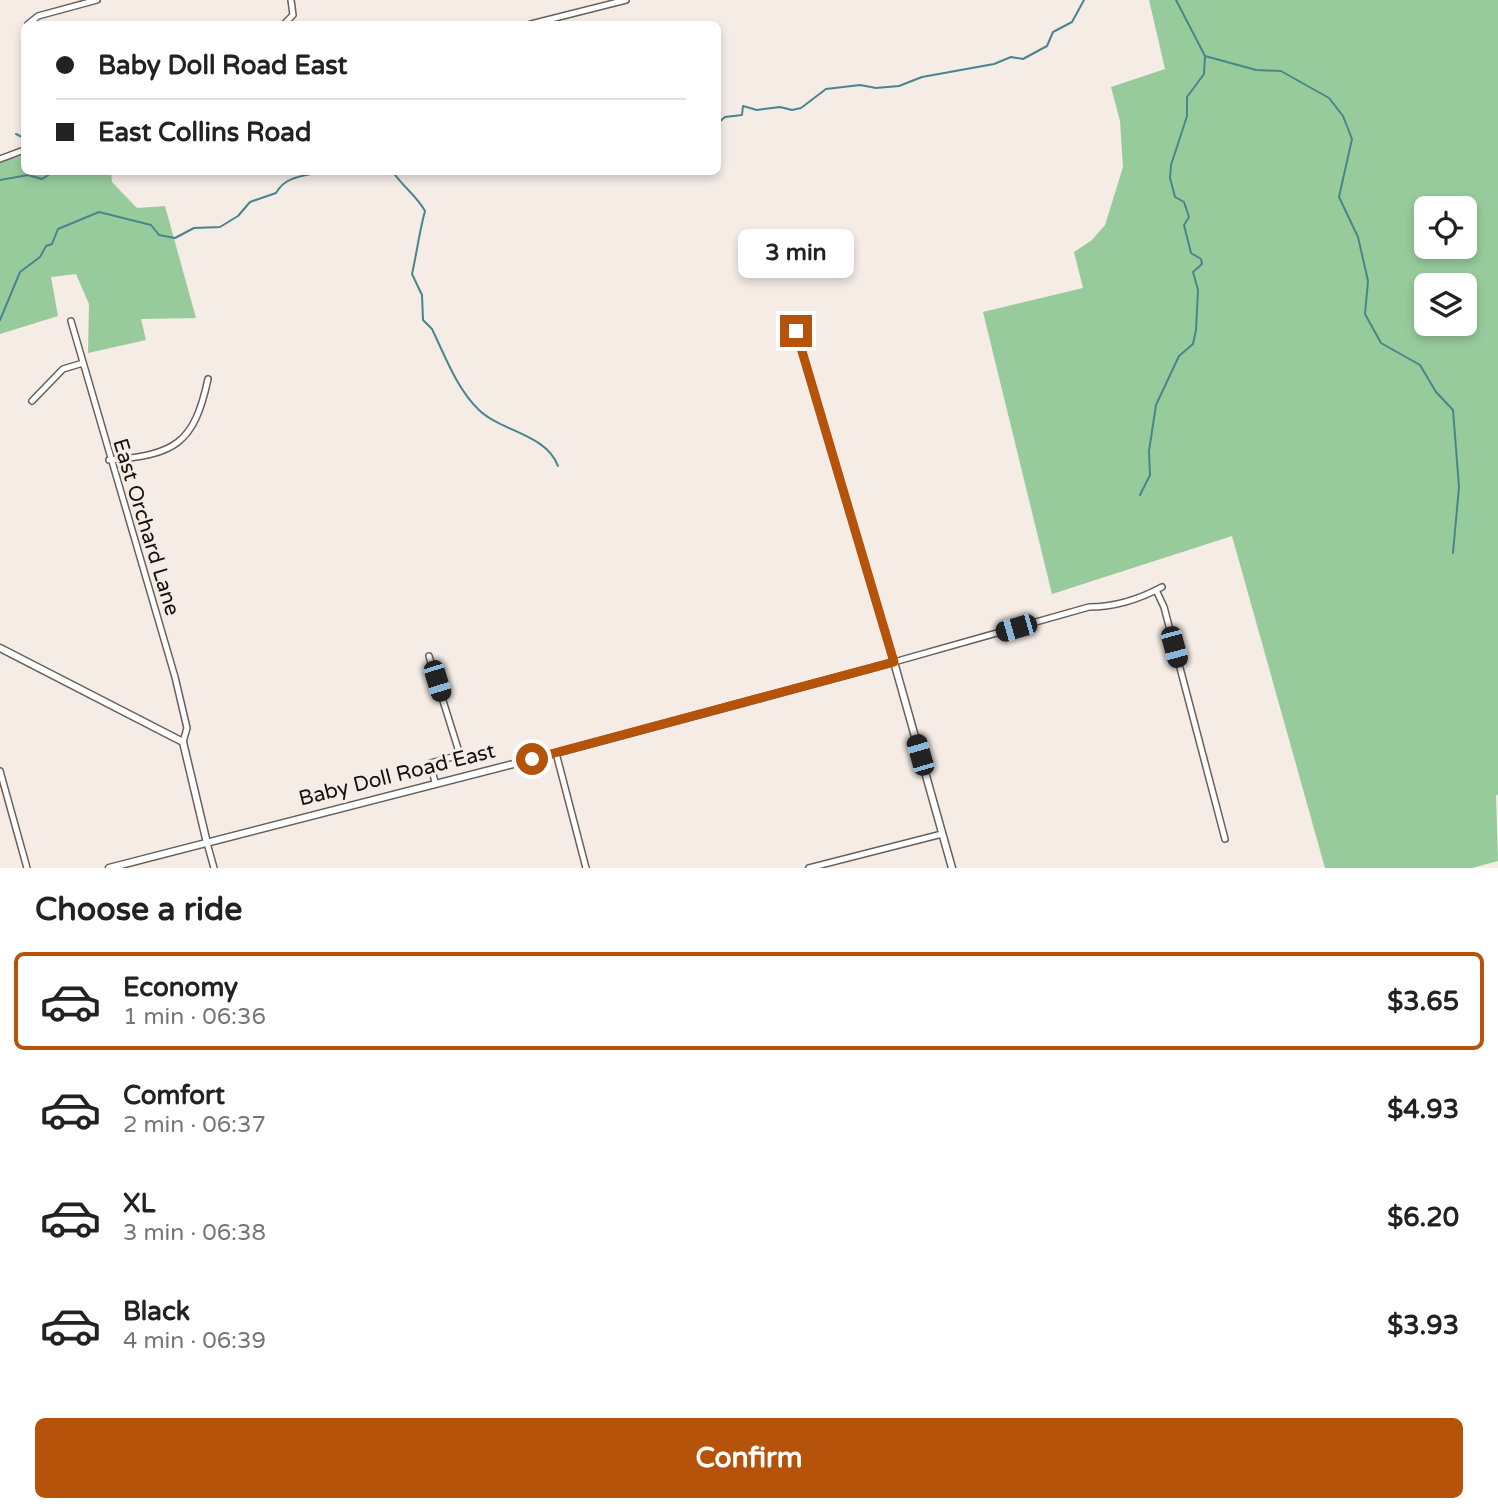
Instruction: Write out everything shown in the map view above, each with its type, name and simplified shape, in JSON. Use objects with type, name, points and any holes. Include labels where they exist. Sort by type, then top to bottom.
[{"type":"street","points":[[32,21],[38,16],[97,0]]},
{"type":"street","points":[[287,21],[293,15],[291,0]]},
{"type":"street","points":[[543,21],[626,0]]},
{"type":"street","points":[[0,159],[21,151]]},
{"type":"street","name":"East Orchard Lane","points":[[71,321],[109,460],[175,677],[187,728],[183,742]]},
{"type":"street","points":[[796,331],[894,662],[951,868]]},
{"type":"street","points":[[32,401],[63,369],[83,363]]},
{"type":"street","points":[[109,460],[152,455],[172,447],[187,436],[202,409],[208,379]]},
{"type":"street","name":"Baby Doll Road East","points":[[109,868],[556,753],[1089,607],[1120,605],[1159,589],[1225,839]]},
{"type":"street","points":[[0,648],[183,742],[214,868]]},
{"type":"street","points":[[429,656],[460,755],[430,764],[435,782]]},
{"type":"street","points":[[556,753],[586,868]]},
{"type":"street","points":[[0,771],[27,868]]},
{"type":"street","points":[[809,868],[942,834]]},
{"type":"green space","points":[[1149,0],[1498,0],[1498,861],[1472,868],[1325,868],[1232,536],[1052,594],[983,312],[1083,288],[1074,252],[1092,240],[1105,225],[1123,167],[1120,121],[1111,87],[1165,69]]},
{"type":"green space","points":[[21,156],[21,175],[111,175],[112,182],[137,208],[165,206],[196,318],[141,319],[146,340],[88,353],[89,304],[76,274],[51,277],[58,316],[0,334],[0,162]]},
{"type":"waterway","points":[[721,120],[725,117],[742,115],[743,106],[757,110],[801,108],[826,89],[860,85],[876,88],[899,86],[922,77],[994,64],[1011,57],[1023,59],[1047,46],[1053,32],[1072,22],[1084,0]]},
{"type":"waterway","points":[[1140,495],[1150,475],[1149,451],[1156,405],[1179,356],[1193,344],[1198,290],[1193,272],[1202,264],[1201,259],[1191,253],[1184,225],[1189,217],[1184,202],[1175,197],[1170,178],[1171,165],[1187,116],[1187,97],[1204,74],[1205,56],[1176,0]]},
{"type":"waterway","points":[[1205,56],[1256,70],[1281,71],[1329,98],[1343,116],[1352,139],[1339,197],[1358,237],[1368,281],[1365,314],[1381,343],[1420,365],[1436,392],[1453,410],[1459,487],[1453,553]]},
{"type":"waterway","points":[[16,134],[21,136]]},
{"type":"waterway","points":[[0,180],[28,175]]},
{"type":"waterway","points":[[28,175],[42,179],[48,175]]},
{"type":"waterway","points":[[0,320],[20,272],[40,257],[46,246],[52,244],[58,229],[99,212],[151,225],[159,235],[175,238],[194,228],[220,227],[238,216],[250,202],[276,193],[284,183],[307,175]]},
{"type":"waterway","points":[[395,175],[425,211],[412,274],[422,295],[423,320],[432,329],[471,402],[499,424],[544,447],[558,466]]},
{"type":"route","points":[[532,759],[894,662],[796,331]]}]
